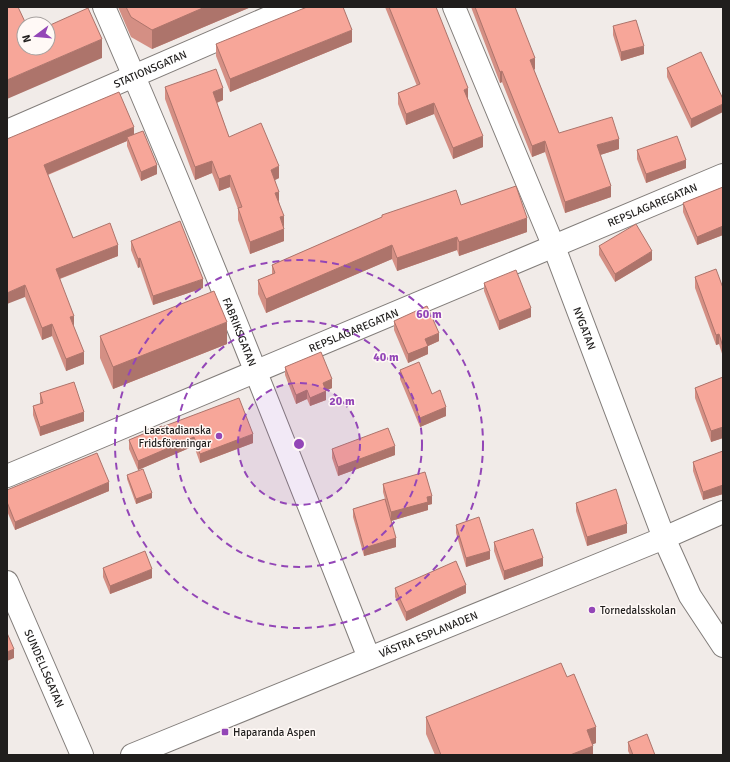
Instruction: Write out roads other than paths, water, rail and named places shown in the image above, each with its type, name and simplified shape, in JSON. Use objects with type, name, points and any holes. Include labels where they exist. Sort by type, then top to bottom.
[{"type":"street","name":"FABRIKSGATAN","points":[[104,7],[134,75],[256,372],[369,658]]},
{"type":"street","name":"STATIONSGATAN","points":[[7,131],[293,7]]},
{"type":"street","name":"NYGATAN","points":[[454,7],[554,247],[664,538],[690,596],[723,646]]},
{"type":"street","name":"REPSLAGAREGATAN","points":[[7,476],[554,247],[723,174]]},
{"type":"street","name":"VÄSTRA ESPLANADEN","points":[[132,755],[664,538],[723,512]]},
{"type":"street","name":"SUNDELLSGATAN","points":[[7,582],[82,755]]},
{"type":"place","name":"Laestadianska Fridsföreningar","points":[[219,436]]},
{"type":"place","name":"Tornedalsskolan","points":[[592,610]]},
{"type":"place","name":"Haparanda Aspen","points":[[225,732]]}]
